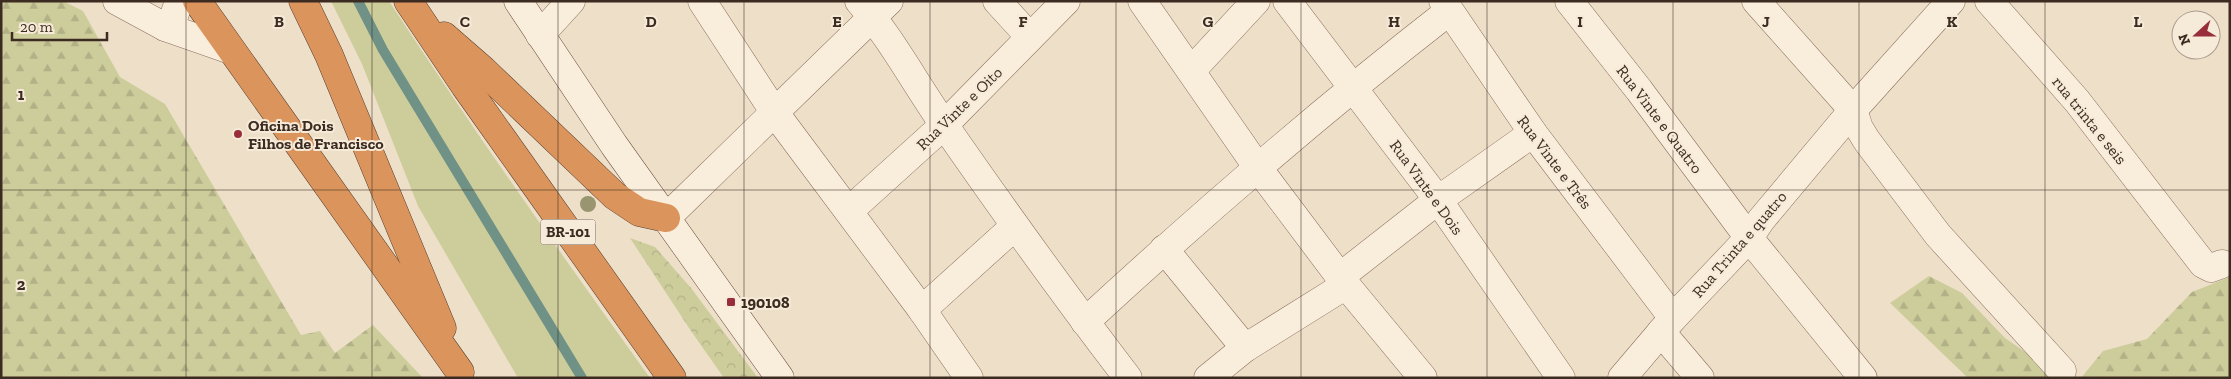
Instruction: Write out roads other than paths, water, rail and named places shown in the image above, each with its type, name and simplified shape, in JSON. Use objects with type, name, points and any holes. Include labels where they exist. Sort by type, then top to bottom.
[{"type":"highway","points":[[197,1],[462,375]]},
{"type":"highway","points":[[303,1],[333,64],[462,375]]},
{"type":"highway","points":[[412,7],[483,70],[615,196],[640,212],[666,218]]},
{"type":"highway","name":"BR-101","points":[[412,7],[465,86],[672,378]]},
{"type":"street","points":[[117,1],[165,27],[231,50]]},
{"type":"street","points":[[165,27],[174,16],[179,1]]},
{"type":"street","points":[[518,1],[614,145],[780,378]]},
{"type":"street","points":[[540,35],[571,1]]},
{"type":"street","points":[[702,1],[775,113],[922,310],[969,378]]},
{"type":"street","points":[[997,1],[1030,37]]},
{"type":"street","name":"Rua Vinte e Oito","points":[[849,211],[944,125],[1066,1]]},
{"type":"street","points":[[1142,1],[1192,70],[1258,168],[1422,378]]},
{"type":"street","points":[[1192,70],[1256,1]]},
{"type":"street","name":"Rua Vinte e Dois","points":[[1287,1],[1438,200],[1561,378]]},
{"type":"street","name":"Rua Vinte e Quatro","points":[[1569,1],[1639,90],[1749,238],[1863,378]]},
{"type":"street","points":[[1756,1],[1854,110],[1859,128],[1867,141],[1938,235],[2062,371]]},
{"type":"street","points":[[1854,110],[1951,1]]},
{"type":"street","name":"rua trinta e seis","points":[[1989,1],[2077,101],[2203,264],[2211,268],[2222,264]]},
{"type":"street","points":[[1085,322],[1164,249],[1445,6]]},
{"type":"street","name":"Rua Vinte e Três","points":[[1445,6],[1667,325],[1700,378]]},
{"type":"street","points":[[666,218],[775,113],[874,7],[944,125],[1015,226],[1128,378]]},
{"type":"street","name":"Rua Trinta e quatro","points":[[1622,378],[1667,325],[1749,238],[1761,220],[1854,110]]},
{"type":"street","points":[[1208,378],[1245,348],[1344,280],[1438,200],[1533,133]]},
{"type":"street","points":[[922,310],[1015,226]]},
{"type":"street","points":[[1164,249],[1245,348]]},
{"type":"waterway","points":[[358,1],[383,50],[582,378]]},
{"type":"place","name":"Oficina Dois Filhos de Francisco","points":[[238,134]]},
{"type":"place","name":"190108","points":[[731,302]]}]
